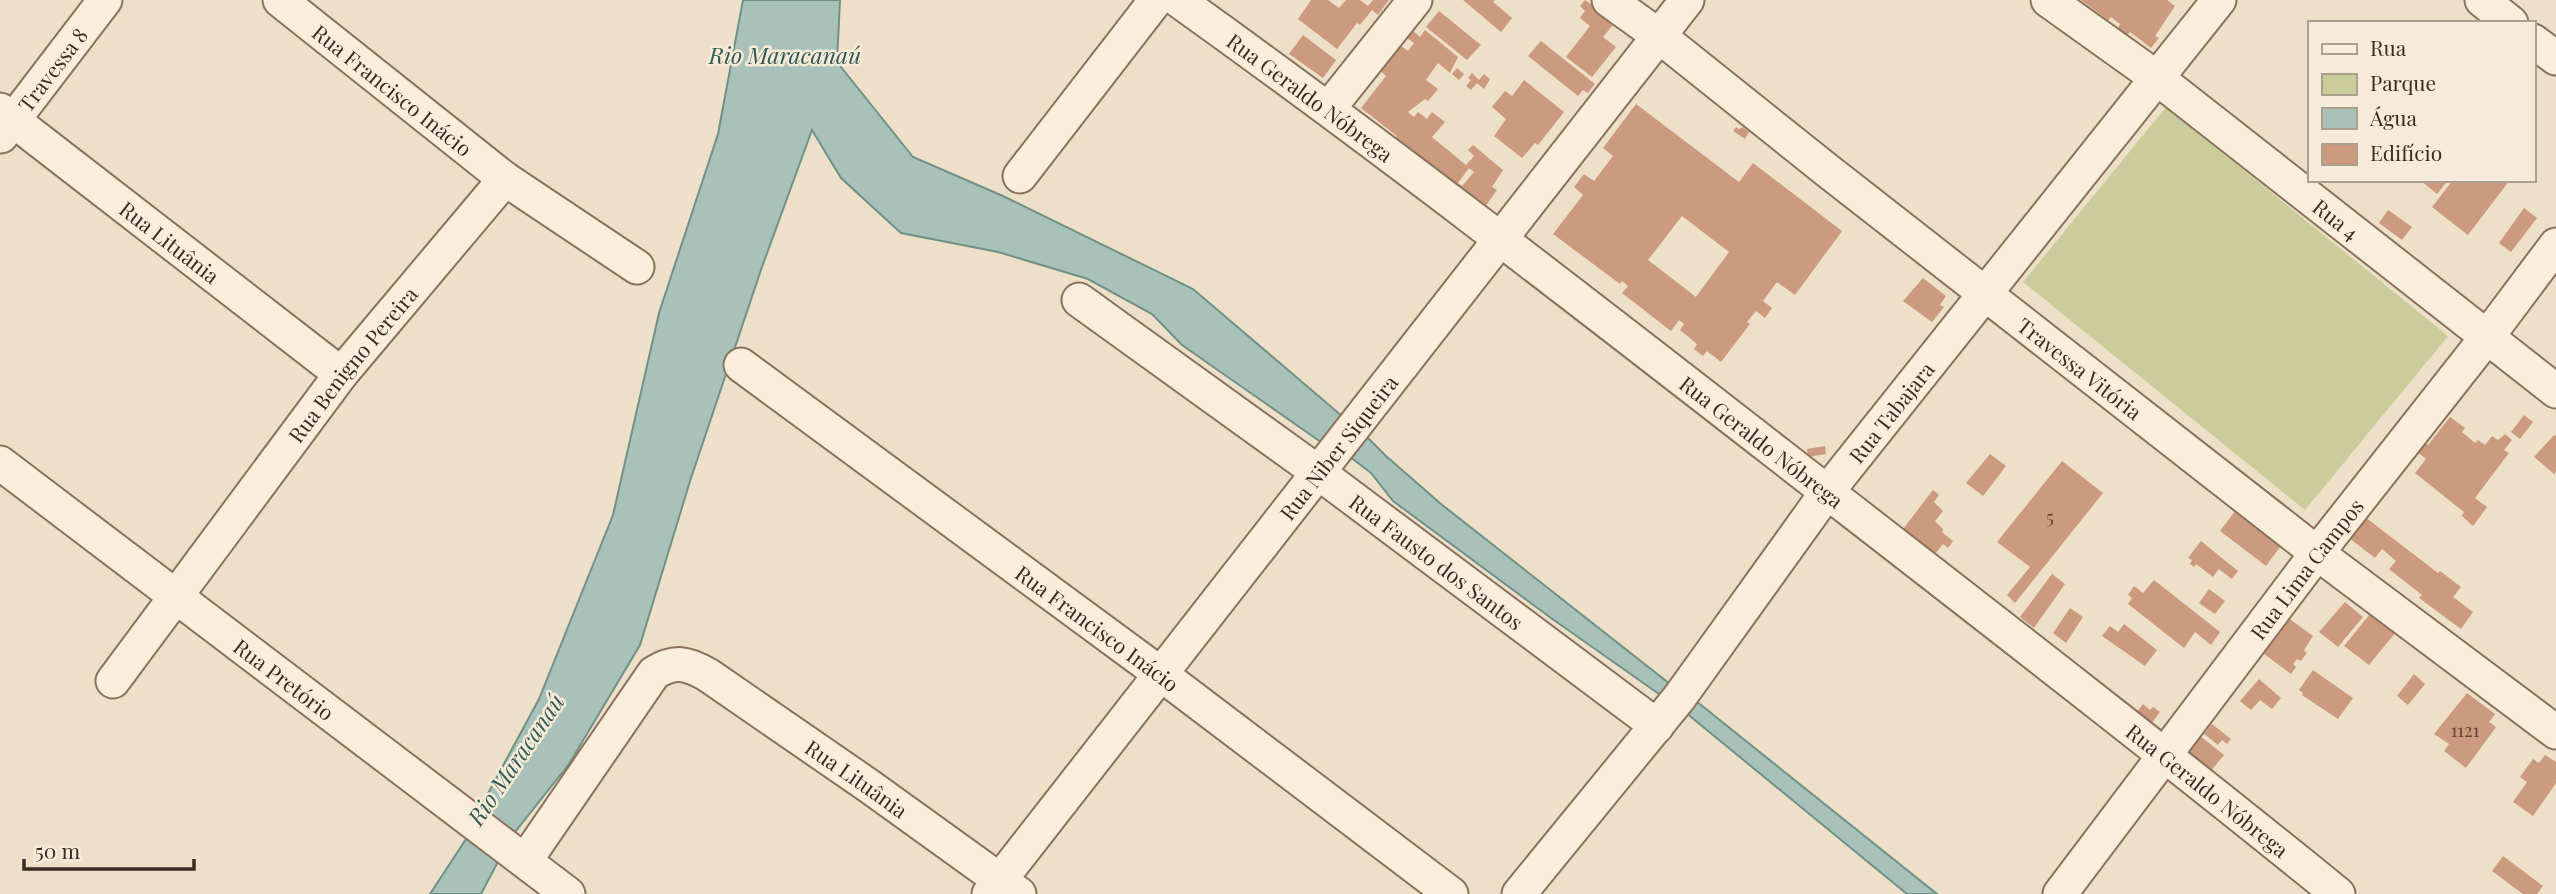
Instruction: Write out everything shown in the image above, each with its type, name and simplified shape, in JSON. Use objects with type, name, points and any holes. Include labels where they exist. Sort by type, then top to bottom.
[{"type":"street","name":"Travessa 8","points":[[4,123],[105,0]]},
{"type":"street","name":"Rua Francisco Inácio","points":[[280,0],[505,179]]},
{"type":"street","points":[[1020,176],[1156,0]]},
{"type":"street","name":"Rua Geraldo Nóbrega","points":[[1178,0],[1329,108],[1502,239],[2164,754],[2338,894]]},
{"type":"street","points":[[1329,108],[1415,0]]},
{"type":"street","name":"Travessa Vitória","points":[[1609,0],[1659,36],[1828,171],[2318,552],[2556,732]]},
{"type":"street","name":"Rua Niber Siqueira","points":[[1002,889],[1162,675],[1687,0]]},
{"type":"street","name":"Rua 4","points":[[2048,0],[2157,78],[2556,391]]},
{"type":"street","name":"Rua Tabajara","points":[[1519,894],[1657,726],[1827,492],[2219,0]]},
{"type":"street","points":[[2482,0],[2508,21]]},
{"type":"street","points":[[2535,42],[2556,58]]},
{"type":"street","name":"Rua Lituânia","points":[[4,123],[341,374]]},
{"type":"street","points":[[505,179],[636,267]]},
{"type":"street","name":"Rua Benigno Pereira","points":[[113,681],[341,374],[505,179]]},
{"type":"street","name":"Rua Lima Campos","points":[[2060,894],[2318,552],[2556,246]]},
{"type":"street","name":"Rua Fausto dos Santos","points":[[1079,300],[1319,473],[1657,726]]},
{"type":"street","name":"Rua Francisco Inácio","points":[[741,365],[1162,675],[1451,894]]},
{"type":"street","name":"Rua Pretório","points":[[0,463],[568,894]]},
{"type":"street","name":"Rua Lituânia","points":[[525,861],[654,673],[679,662],[693,666],[857,778],[1002,889]]},
{"type":"green space","points":[[2166,107],[2448,336],[2305,510],[2023,282]]},
{"type":"water","name":"Rio Maracanaú","points":[[743,0],[840,0],[837,62],[913,157],[1003,196],[1193,289],[1349,422],[1328,447],[1182,345],[1152,314],[1088,279],[998,252],[901,233],[841,178],[812,130],[762,267],[691,478],[640,645],[569,764],[511,837],[478,812],[539,699],[613,515],[659,313],[718,134]]},
{"type":"water","points":[[1366,436],[1441,504],[1675,688],[1666,699],[1393,501],[1371,473],[1349,456]]},
{"type":"water","points":[[1691,697],[1937,894],[1907,894],[1691,717],[1683,709]]},
{"type":"water","name":"Rio Maracanaú","points":[[470,833],[501,856],[481,894],[430,894]]},
{"type":"building","points":[[1311,0],[1328,0],[1339,8],[1346,0],[1360,0],[1368,6],[1373,0],[1389,0],[1378,15],[1372,10],[1360,25],[1357,23],[1337,49],[1298,19]]},
{"type":"building","points":[[1463,0],[1495,0],[1493,2],[1512,18],[1501,32]]},
{"type":"building","points":[[1585,0],[1616,21],[1603,37],[1616,47],[1592,77],[1566,57],[1590,26],[1580,18],[1585,11],[1580,6]]},
{"type":"building","points":[[2081,0],[2167,0],[2175,6],[2155,36],[2159,38],[2151,48],[2130,32],[2127,35],[2111,17],[2108,20]]},
{"type":"building","points":[[1439,11],[1481,45],[1467,60],[1426,27]]},
{"type":"building","points":[[1409,27],[1420,37],[1425,30],[1458,57],[1450,73],[1438,63],[1426,80],[1438,89],[1428,101],[1425,99],[1408,112],[1414,117],[1418,112],[1427,119],[1432,112],[1445,122],[1432,137],[1466,165],[1474,156],[1468,150],[1473,145],[1503,170],[1492,187],[1497,190],[1485,207],[1393,141],[1397,136],[1361,108],[1386,76],[1377,68],[1398,44],[1408,51],[1414,43],[1403,35]],"holes":[[[1469,168],[1474,172],[1462,186],[1458,183]]]},
{"type":"building","points":[[1303,35],[1336,60],[1323,78],[1289,54]]},
{"type":"building","points":[[1541,41],[1595,84],[1588,93],[1583,90],[1578,96],[1528,56]]},
{"type":"building","points":[[1457,68],[1464,74],[1459,80],[1452,74]]},
{"type":"building","points":[[1472,73],[1479,80],[1484,74],[1490,79],[1484,89],[1477,83],[1471,90],[1466,86]]},
{"type":"building","points":[[1524,80],[1564,112],[1538,145],[1535,143],[1522,158],[1494,136],[1506,119],[1492,107],[1505,91],[1512,96]]},
{"type":"building","points":[[1636,104],[1739,182],[1753,163],[1842,231],[1795,295],[1777,282],[1763,301],[1772,308],[1765,318],[1756,311],[1747,322],[1750,324],[1721,362],[1707,351],[1703,356],[1694,349],[1697,344],[1680,330],[1684,324],[1679,320],[1671,331],[1622,293],[1628,286],[1622,281],[1620,284],[1553,234],[1583,195],[1574,187],[1584,174],[1594,181],[1613,156],[1603,148]],"holes":[[[1682,216],[1729,252],[1696,297],[1648,260]]]},
{"type":"building","points":[[1736,127],[1743,127],[1749,132],[1745,139],[1733,131]]},
{"type":"building","points":[[2422,182],[2446,182],[2437,194]]},
{"type":"building","points":[[2451,182],[2508,182],[2468,235],[2432,207]]},
{"type":"building","points":[[2524,208],[2537,218],[2511,252],[2499,243]]},
{"type":"building","points":[[2388,210],[2412,227],[2402,240],[2379,223]]},
{"type":"building","points":[[1923,278],[1946,296],[1940,305],[1944,307],[1932,322],[1903,301]]},
{"type":"building","points":[[2524,415],[2533,422],[2520,439],[2511,432]]},
{"type":"building","points":[[2450,417],[2465,428],[2462,432],[2475,443],[2478,440],[2485,445],[2492,436],[2498,440],[2505,434],[2512,440],[2504,450],[2509,453],[2475,498],[2487,507],[2473,526],[2462,516],[2464,512],[2415,473],[2426,459],[2411,447],[2418,438],[2428,445]]},
{"type":"building","points":[[2554,435],[2556,471],[2554,474],[2534,457]]},
{"type":"building","points":[[1825,446],[1826,454],[1808,457],[1807,449]]},
{"type":"building","points":[[1990,454],[2006,466],[1983,496],[1966,483]]},
{"type":"building","points":[[2062,461],[2103,493],[2015,603],[2007,595],[2030,567],[1997,542]]},
{"type":"building","points":[[1933,490],[1939,495],[1934,502],[1943,511],[1935,521],[1943,529],[1942,532],[1953,541],[1948,548],[1943,544],[1935,554],[1903,529]]},
{"type":"building","points":[[2236,510],[2283,543],[2266,566],[2220,531]]},
{"type":"building","points":[[2365,517],[2438,573],[2440,571],[2461,587],[2453,597],[2473,612],[2461,629],[2419,598],[2422,595],[2389,569],[2396,561],[2382,549],[2375,558],[2349,538]]},
{"type":"building","points":[[2201,541],[2238,571],[2232,579],[2219,569],[2213,577],[2196,564],[2194,567],[2190,564],[2192,560],[2188,558]]},
{"type":"building","points":[[2052,574],[2065,584],[2034,628],[2020,617]]},
{"type":"building","points":[[2154,580],[2220,632],[2211,645],[2195,632],[2184,648],[2128,604],[2132,598],[2128,595],[2134,586],[2143,593]]},
{"type":"building","points":[[2209,589],[2225,601],[2215,614],[2199,603]]},
{"type":"building","points":[[2345,602],[2363,617],[2338,647],[2319,632]]},
{"type":"building","points":[[2070,608],[2083,617],[2066,643],[2053,633]]},
{"type":"building","points":[[2370,614],[2396,632],[2369,665],[2344,646]]},
{"type":"building","points":[[2287,617],[2313,636],[2304,650],[2307,653],[2301,661],[2297,659],[2293,664],[2296,667],[2291,674],[2260,651],[2275,629],[2279,632]]},
{"type":"building","points":[[2124,624],[2157,650],[2145,666],[2102,636],[2110,626],[2118,632]]},
{"type":"building","points":[[2313,670],[2353,698],[2338,719],[2302,695],[2299,690]]},
{"type":"building","points":[[2414,674],[2425,684],[2408,705],[2397,696]]},
{"type":"building","points":[[2259,679],[2281,698],[2272,709],[2260,700],[2251,710],[2240,701]]},
{"type":"building","points":[[2467,693],[2495,714],[2489,722],[2496,727],[2466,768],[2444,751],[2449,744],[2434,734]]},
{"type":"building","points":[[2143,704],[2150,710],[2153,707],[2160,712],[2151,724],[2136,713]]},
{"type":"building","points":[[2212,724],[2231,739],[2227,744],[2222,740],[2218,745],[2204,734]]},
{"type":"building","points":[[2195,732],[2224,755],[2210,772],[2182,750]]},
{"type":"building","points":[[2545,755],[2556,762],[2556,783],[2533,816],[2513,802],[2527,782],[2520,777],[2533,759],[2539,763]]},
{"type":"building","points":[[2503,856],[2543,886],[2537,894],[2523,894],[2492,871]]}]
